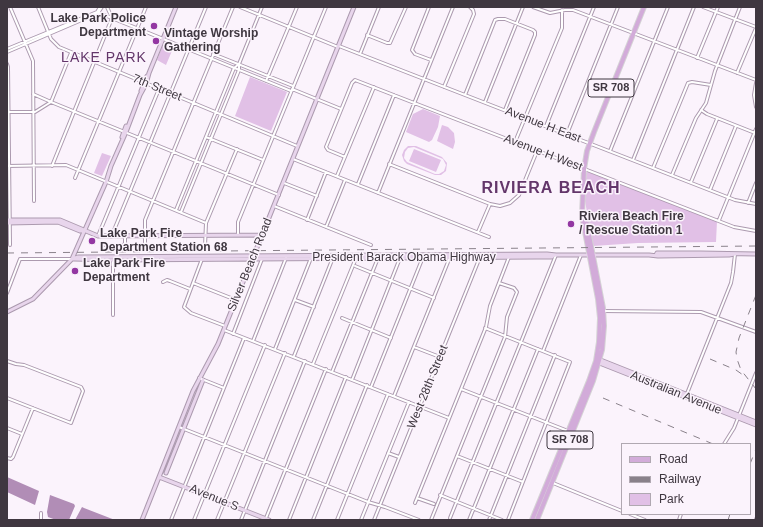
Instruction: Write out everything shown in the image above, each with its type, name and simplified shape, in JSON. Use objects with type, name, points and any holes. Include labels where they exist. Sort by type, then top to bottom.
[{"type":"main road","name":"SR 708","points":[[598,360],[600,334],[599,305],[583,208],[582,184],[590,143],[644,7]]},
{"type":"main road","name":"SR 708","points":[[532,520],[550,483],[571,432],[598,360],[604,334],[604,312],[591,255]]},
{"type":"main road","name":"SR 708","points":[[550,483],[556,463],[571,432]]},
{"type":"main road","points":[[537,520],[550,483]]},
{"type":"street","points":[[10,7],[33,61],[34,201]]},
{"type":"street","name":"7th Street","points":[[38,7],[48,33],[56,46],[298,146]]},
{"type":"street","points":[[7,50],[97,12],[101,7]]},
{"type":"street","points":[[52,166],[112,18],[107,7]]},
{"type":"street","points":[[75,178],[146,7]]},
{"type":"street","points":[[7,312],[33,299],[72,259],[176,7]]},
{"type":"street","points":[[112,236],[206,7]]},
{"type":"street","points":[[145,247],[145,220],[233,7]]},
{"type":"street","name":"Avenue H East","points":[[240,7],[313,37],[465,94],[728,197],[756,204]]},
{"type":"street","points":[[181,212],[239,70],[239,64],[262,7]]},
{"type":"street","points":[[266,81],[296,7]]},
{"type":"street","points":[[238,235],[238,222],[326,7]]},
{"type":"street","name":"Silver Beach Road","points":[[142,520],[199,378],[225,328],[354,7]]},
{"type":"street","points":[[360,54],[379,7]]},
{"type":"street","points":[[367,35],[387,43],[391,42],[406,7]]},
{"type":"street","points":[[429,7],[412,50],[415,54],[431,60]]},
{"type":"street","points":[[378,193],[453,7]]},
{"type":"street","points":[[444,87],[474,14],[470,7]]},
{"type":"street","points":[[485,102],[523,7]]},
{"type":"street","points":[[533,7],[550,13],[570,10],[737,73],[756,82],[756,107]]},
{"type":"street","points":[[546,126],[594,7]]},
{"type":"street","points":[[567,134],[618,7]]},
{"type":"street","points":[[610,151],[668,7]]},
{"type":"street","points":[[633,160],[694,7]]},
{"type":"street","points":[[703,7],[756,27],[737,73]]},
{"type":"street","points":[[697,58],[718,7]]},
{"type":"street","points":[[672,175],[696,118],[706,103],[717,65],[740,7]]},
{"type":"street","points":[[515,142],[562,28],[562,10]]},
{"type":"street","points":[[97,12],[266,81],[292,89]]},
{"type":"street","points":[[465,94],[495,20],[504,19],[533,30],[535,34],[505,110]]},
{"type":"street","points":[[8,112],[33,112],[51,102],[71,53]]},
{"type":"street","points":[[213,54],[268,76],[292,89],[341,109],[326,147],[328,150],[345,157]]},
{"type":"street","points":[[7,64],[8,221],[10,245]]},
{"type":"street","points":[[176,210],[234,68],[239,64]]},
{"type":"street","name":"Avenue H West","points":[[341,109],[354,80],[394,94],[718,221],[739,228],[756,231]]},
{"type":"street","points":[[653,168],[688,83],[692,82],[711,85]]},
{"type":"street","points":[[337,176],[374,87]]},
{"type":"street","points":[[98,236],[159,88]]},
{"type":"street","points":[[33,94],[279,195]]},
{"type":"street","points":[[358,184],[394,94]]},
{"type":"street","points":[[701,110],[717,119],[755,133]]},
{"type":"street","points":[[691,182],[717,119]]},
{"type":"street","points":[[710,190],[736,126]]},
{"type":"street","points":[[718,221],[756,129]]},
{"type":"street","points":[[206,137],[263,160]]},
{"type":"street","points":[[205,246],[206,223],[237,149]]},
{"type":"street","points":[[389,164],[497,206],[505,205],[517,198],[537,150]]},
{"type":"street","points":[[294,159],[489,236]]},
{"type":"street","points":[[8,166],[66,165],[206,223]]},
{"type":"street","points":[[307,220],[326,172]]},
{"type":"street","points":[[326,227],[345,180]]},
{"type":"street","points":[[748,203],[756,182]]},
{"type":"street","points":[[284,183],[317,196]]},
{"type":"street","points":[[478,232],[490,204]]},
{"type":"street","points":[[274,206],[371,245]]},
{"type":"street","points":[[8,221],[58,222],[80,231],[98,236],[263,234]]},
{"type":"street","points":[[102,248],[123,246],[125,243],[125,236]]},
{"type":"street","name":"President Barack Obama Highway","points":[[253,257],[480,255],[552,257],[555,255],[656,255],[657,253],[731,252],[735,254],[756,254]]},
{"type":"street","points":[[686,396],[732,278],[735,254]]},
{"type":"street","name":"West 28th Street","points":[[374,520],[480,255]]},
{"type":"street","points":[[450,518],[555,255]]},
{"type":"street","points":[[543,351],[581,255]]},
{"type":"street","points":[[313,364],[356,256]]},
{"type":"street","points":[[332,372],[379,256]]},
{"type":"street","points":[[352,380],[401,256]]},
{"type":"street","points":[[371,387],[423,256]]},
{"type":"street","points":[[394,396],[451,256]]},
{"type":"street","points":[[414,503],[485,328],[490,306],[510,256]]},
{"type":"street","points":[[7,293],[20,259],[79,260],[253,257]]},
{"type":"street","name":"President Barack Obama Highway","points":[[253,257],[262,259],[286,257]]},
{"type":"street","points":[[253,341],[286,257]]},
{"type":"street","points":[[275,349],[312,257]]},
{"type":"street","points":[[294,356],[334,257]]},
{"type":"street","points":[[202,258],[184,307],[191,313],[218,323],[233,334],[294,356],[449,418]]},
{"type":"street","points":[[113,259],[113,315]]},
{"type":"street","points":[[233,334],[262,259]]},
{"type":"street","points":[[355,266],[434,298]]},
{"type":"street","points":[[163,282],[170,281],[190,289]]},
{"type":"street","points":[[430,520],[505,336],[507,317],[517,292],[514,288],[499,282]]},
{"type":"street","points":[[193,283],[236,300]]},
{"type":"street","points":[[295,300],[314,307]]},
{"type":"street","points":[[599,305],[601,310],[604,312],[701,312],[756,332]]},
{"type":"street","points":[[342,318],[391,338]]},
{"type":"street","points":[[485,328],[570,362],[508,520]]},
{"type":"street","points":[[171,520],[244,338]]},
{"type":"street","points":[[194,520],[265,345]]},
{"type":"street","points":[[414,347],[440,357]]},
{"type":"street","points":[[469,520],[538,349]]},
{"type":"street","points":[[217,520],[284,353]]},
{"type":"street","points":[[488,520],[555,355]]},
{"type":"street","name":"Australian Avenue","points":[[598,360],[756,425]]},
{"type":"street","points":[[7,361],[16,364],[24,364],[83,389],[71,423],[7,398]]},
{"type":"street","points":[[241,520],[305,361]]},
{"type":"street","points":[[266,520],[326,369]]},
{"type":"street","points":[[725,443],[739,417],[756,373]]},
{"type":"street","points":[[288,520],[346,377]]},
{"type":"street","points":[[199,378],[224,388]]},
{"type":"street","points":[[166,473],[204,380]]},
{"type":"street","points":[[313,520],[367,385]]},
{"type":"street","points":[[461,389],[571,432]]},
{"type":"street","points":[[337,520],[388,394]]},
{"type":"street","points":[[361,520],[409,402]]},
{"type":"street","points":[[7,458],[11,459],[33,408]]},
{"type":"street","name":"Australian Avenue","points":[[739,417],[756,422]]},
{"type":"street","points":[[179,427],[368,502],[419,520]]},
{"type":"street","points":[[7,428],[22,434]]},
{"type":"street","points":[[388,453],[399,457]]},
{"type":"street","points":[[456,455],[523,482]]},
{"type":"street","name":"Avenue S","points":[[159,477],[266,520]]},
{"type":"street","points":[[550,483],[621,511]]},
{"type":"street","points":[[440,496],[502,520]]},
{"type":"street","points":[[417,498],[434,504]]},
{"type":"street","points":[[41,513],[41,520]]},
{"type":"street","points":[[632,515],[645,520]]},
{"type":"green space","points":[[164,42],[174,46],[166,65],[157,60]]},
{"type":"green space","points":[[250,77],[287,92],[271,131],[235,116]]},
{"type":"green space","points":[[423,109],[440,116],[438,127],[432,140],[429,142],[406,132],[413,114]]},
{"type":"green space","points":[[442,125],[448,127],[454,133],[455,142],[453,149],[437,141]]},
{"type":"green space","points":[[408,146],[416,146],[442,157],[447,163],[446,171],[441,175],[435,175],[407,164],[402,155]],"holes":[[[414,147],[443,159],[446,165],[444,171],[439,174],[435,174],[407,162],[404,158],[405,152],[408,148]]]},
{"type":"green space","points":[[414,149],[441,160],[436,172],[409,161]]},
{"type":"green space","points":[[102,153],[111,156],[102,176],[94,173]]},
{"type":"green space","points":[[588,172],[717,221],[716,242],[638,243],[593,246],[585,201],[585,173]]},
{"type":"shaded area","points":[[7,477],[39,491],[35,505],[7,492]]},
{"type":"shaded area","points":[[50,495],[74,504],[75,506],[69,520],[56,520],[48,517],[47,512]]},
{"type":"shaded area","points":[[82,507],[84,508],[115,520],[75,520]]},
{"type":"railway","points":[[7,253],[756,246]]},
{"type":"railway","points":[[756,295],[739,338],[736,352],[741,370],[756,389]]},
{"type":"railway","points":[[710,359],[736,370],[743,375]]},
{"type":"railway","points":[[603,398],[711,443]]},
{"type":"railway","points":[[751,462],[756,449]]},
{"type":"railway","points":[[728,520],[730,515]]},
{"type":"place","name":"Lake Park Police Department","points":[[154,26]]},
{"type":"place","name":"Vintage Worship Gathering","points":[[156,41]]},
{"type":"place","name":"Riviera Beach Fire / Rescue Station 1","points":[[571,224]]},
{"type":"place","name":"Lake Park Fire Department Station 68","points":[[92,241]]},
{"type":"place","name":"Lake Park Fire Department","points":[[75,271]]},
{"type":"district","name":"LAKE PARK","points":[[104,58]]},
{"type":"district","name":"RIVIERA BEACH","points":[[551,189]]}]
